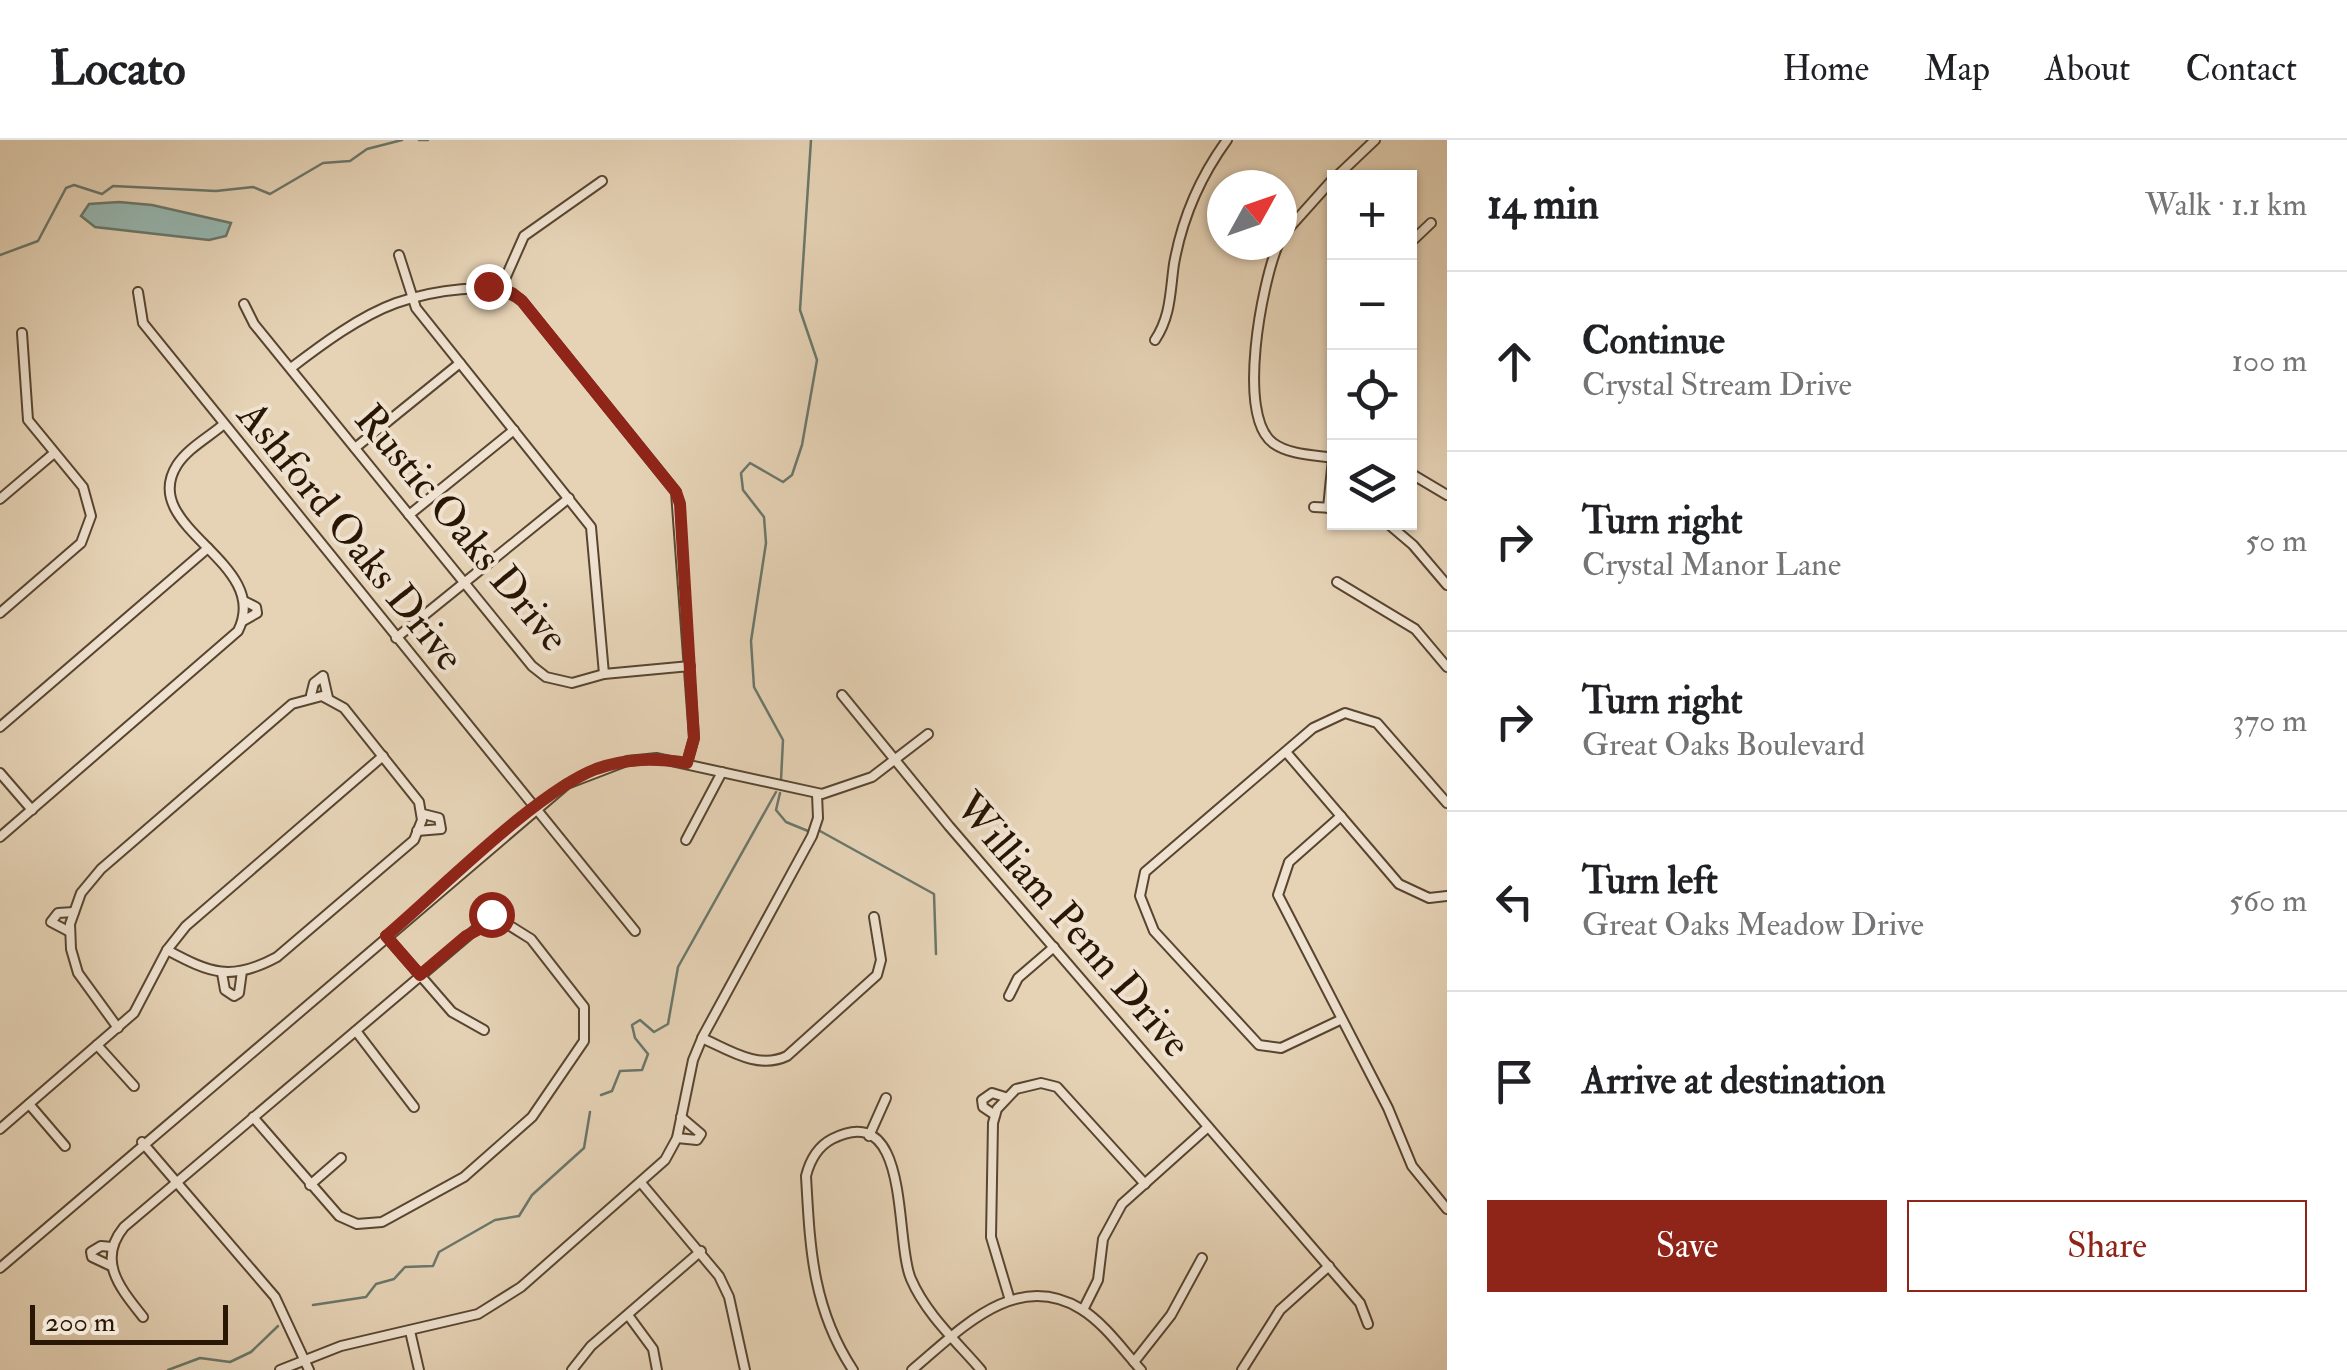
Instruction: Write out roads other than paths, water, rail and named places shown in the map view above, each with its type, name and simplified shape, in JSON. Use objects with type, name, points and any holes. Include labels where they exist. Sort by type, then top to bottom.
[{"type":"street","points":[[1155,340],[1169,311],[1174,265],[1191,203],[1227,140]]},
{"type":"street","points":[[1343,170],[1372,141]]},
{"type":"street","points":[[501,288],[524,236],[602,181]]},
{"type":"street","points":[[1297,220],[1327,187]]},
{"type":"street","points":[[1417,236],[1431,223]]},
{"type":"street","points":[[399,254],[411,300],[569,498],[594,536],[604,674]]},
{"type":"street","points":[[1272,260],[1266,273],[1255,411],[1271,442],[1287,450],[1327,457]]},
{"type":"street","points":[[291,368],[387,308],[411,300],[501,288],[522,301],[676,492],[694,738],[687,763]]},
{"type":"street","name":"Ashford Oaks Drive","points":[[138,292],[143,324],[634,931]]},
{"type":"street","name":"Rustic Oaks Drive","points":[[244,304],[254,324],[532,666],[546,676],[572,683],[604,674],[690,666]]},
{"type":"street","points":[[0,613],[87,534],[88,498],[35,433],[24,406],[22,333]]},
{"type":"street","points":[[355,448],[460,363]]},
{"type":"street","points":[[0,837],[233,637],[242,621],[244,601],[240,586],[178,516],[171,483],[187,453],[224,424]]},
{"type":"street","points":[[410,514],[514,430]]},
{"type":"street","points":[[0,498],[52,454]]},
{"type":"street","points":[[1417,476],[1447,495]]},
{"type":"street","points":[[396,638],[569,498]]},
{"type":"street","points":[[1314,507],[1327,508]]},
{"type":"street","points":[[1395,530],[1447,585]]},
{"type":"street","points":[[0,727],[208,548]]},
{"type":"street","points":[[1338,582],[1415,629],[1447,668]]},
{"type":"street","points":[[311,695],[314,683],[323,676],[328,698]]},
{"type":"street","points":[[118,1028],[78,973],[70,932],[81,892],[101,868],[292,704],[311,695],[328,698],[344,708],[419,802],[423,814],[414,840],[277,958],[242,971],[222,973],[204,970],[167,950]]},
{"type":"street","name":"William Penn Drive","points":[[842,695],[1360,1303],[1368,1324]]},
{"type":"street","points":[[1340,1020],[1281,1048],[1258,1045],[1171,950],[1144,913],[1140,896],[1145,872],[1329,717],[1359,714],[1377,723],[1447,803]]},
{"type":"street","points":[[0,1268],[142,1142],[568,784],[611,765],[657,758],[817,794],[861,783],[928,734]]},
{"type":"street","points":[[1286,752],[1399,884],[1429,898],[1447,896]]},
{"type":"street","points":[[0,1129],[118,1028],[144,997],[167,950],[186,926],[383,756]]},
{"type":"street","points":[[686,840],[722,772]]},
{"type":"street","points":[[0,773],[32,810]]},
{"type":"street","points":[[280,1370],[304,1357],[478,1314],[500,1302],[666,1160],[677,1138],[702,1038],[812,836],[818,818],[817,794]]},
{"type":"street","points":[[417,831],[442,829],[439,818],[423,814]]},
{"type":"street","points":[[1342,816],[1288,862],[1278,895],[1388,1108],[1412,1166],[1447,1209]]},
{"type":"street","points":[[489,924],[491,914],[499,907],[508,915],[507,924]]},
{"type":"street","points":[[70,932],[50,922],[58,913],[74,912]]},
{"type":"street","points":[[702,1038],[753,1060],[769,1062],[787,1056],[877,975],[881,960],[874,917]]},
{"type":"street","points":[[143,1317],[120,1288],[111,1266],[112,1247],[124,1228],[466,936],[489,924],[507,924],[530,939],[575,994],[586,1018],[578,1053],[532,1117],[464,1177],[382,1222],[365,1225],[346,1220],[253,1118]]},
{"type":"street","points":[[386,936],[458,1018],[484,1030]]},
{"type":"street","points":[[1009,996],[1018,978],[1054,947]]},
{"type":"street","points":[[222,973],[225,990],[234,996],[239,993],[242,971]]},
{"type":"street","points":[[356,1031],[414,1108]]},
{"type":"street","points":[[98,1046],[134,1086]]},
{"type":"street","points":[[1009,1298],[992,1236],[995,1115],[1005,1098],[1029,1084],[1057,1086],[1145,1184]]},
{"type":"street","points":[[995,1115],[983,1107],[982,1100],[992,1094],[1005,1098]]},
{"type":"street","points":[[869,1136],[886,1098]]},
{"type":"street","points":[[29,1104],[65,1146]]},
{"type":"street","points":[[677,1138],[697,1140],[701,1134],[681,1117]]},
{"type":"street","points":[[1083,1310],[1098,1280],[1108,1229],[1122,1204],[1208,1127]]},
{"type":"street","points":[[853,1370],[839,1349],[816,1290],[806,1176],[809,1163],[825,1143],[840,1135],[869,1136],[886,1150],[896,1172],[899,1232],[908,1274],[932,1314],[981,1370]]},
{"type":"street","points":[[142,1142],[275,1297],[309,1370]]},
{"type":"street","points":[[310,1184],[342,1158]]},
{"type":"street","points":[[642,1184],[701,1251],[729,1298],[745,1370]]},
{"type":"street","points":[[111,1266],[92,1257],[91,1252],[101,1246],[112,1247]]},
{"type":"street","points":[[572,1370],[701,1251]]},
{"type":"street","points":[[1134,1362],[1171,1315],[1202,1258]]},
{"type":"street","points":[[1242,1370],[1280,1310],[1329,1266]]},
{"type":"street","points":[[912,1370],[952,1336],[1009,1298],[1050,1298],[1083,1310],[1141,1370]]},
{"type":"street","points":[[628,1315],[653,1349],[657,1370]]},
{"type":"street","points":[[410,1331],[419,1370]]},
{"type":"water","points":[[89,204],[152,205],[231,223],[226,236],[209,240],[95,227],[81,216]]},
{"type":"waterway","points":[[0,255],[38,241],[66,188],[74,185],[102,194],[113,186],[216,191],[253,187],[270,194],[323,163],[350,161],[367,149],[402,140]]},
{"type":"waterway","points":[[419,140],[428,140]]},
{"type":"waterway","points":[[781,780],[783,740],[754,687],[751,641],[766,543],[764,517],[743,490],[741,473],[750,463],[783,482],[792,475],[802,445],[817,360],[800,310],[811,140]]},
{"type":"waterway","points":[[601,1095],[612,1091],[620,1071],[642,1070],[648,1054],[635,1038],[632,1025],[640,1020],[654,1032],[668,1024],[678,967],[776,792]]},
{"type":"waterway","points":[[780,793],[776,810],[786,822],[808,831]]},
{"type":"waterway","points":[[820,831],[934,894],[936,954]]},
{"type":"waterway","points":[[313,1305],[366,1297],[376,1284],[394,1279],[405,1267],[433,1266],[439,1252],[495,1220],[519,1216],[532,1195],[584,1148],[590,1112]]},
{"type":"waterway","points":[[168,1370],[200,1358],[230,1362],[251,1352],[278,1326]]}]
